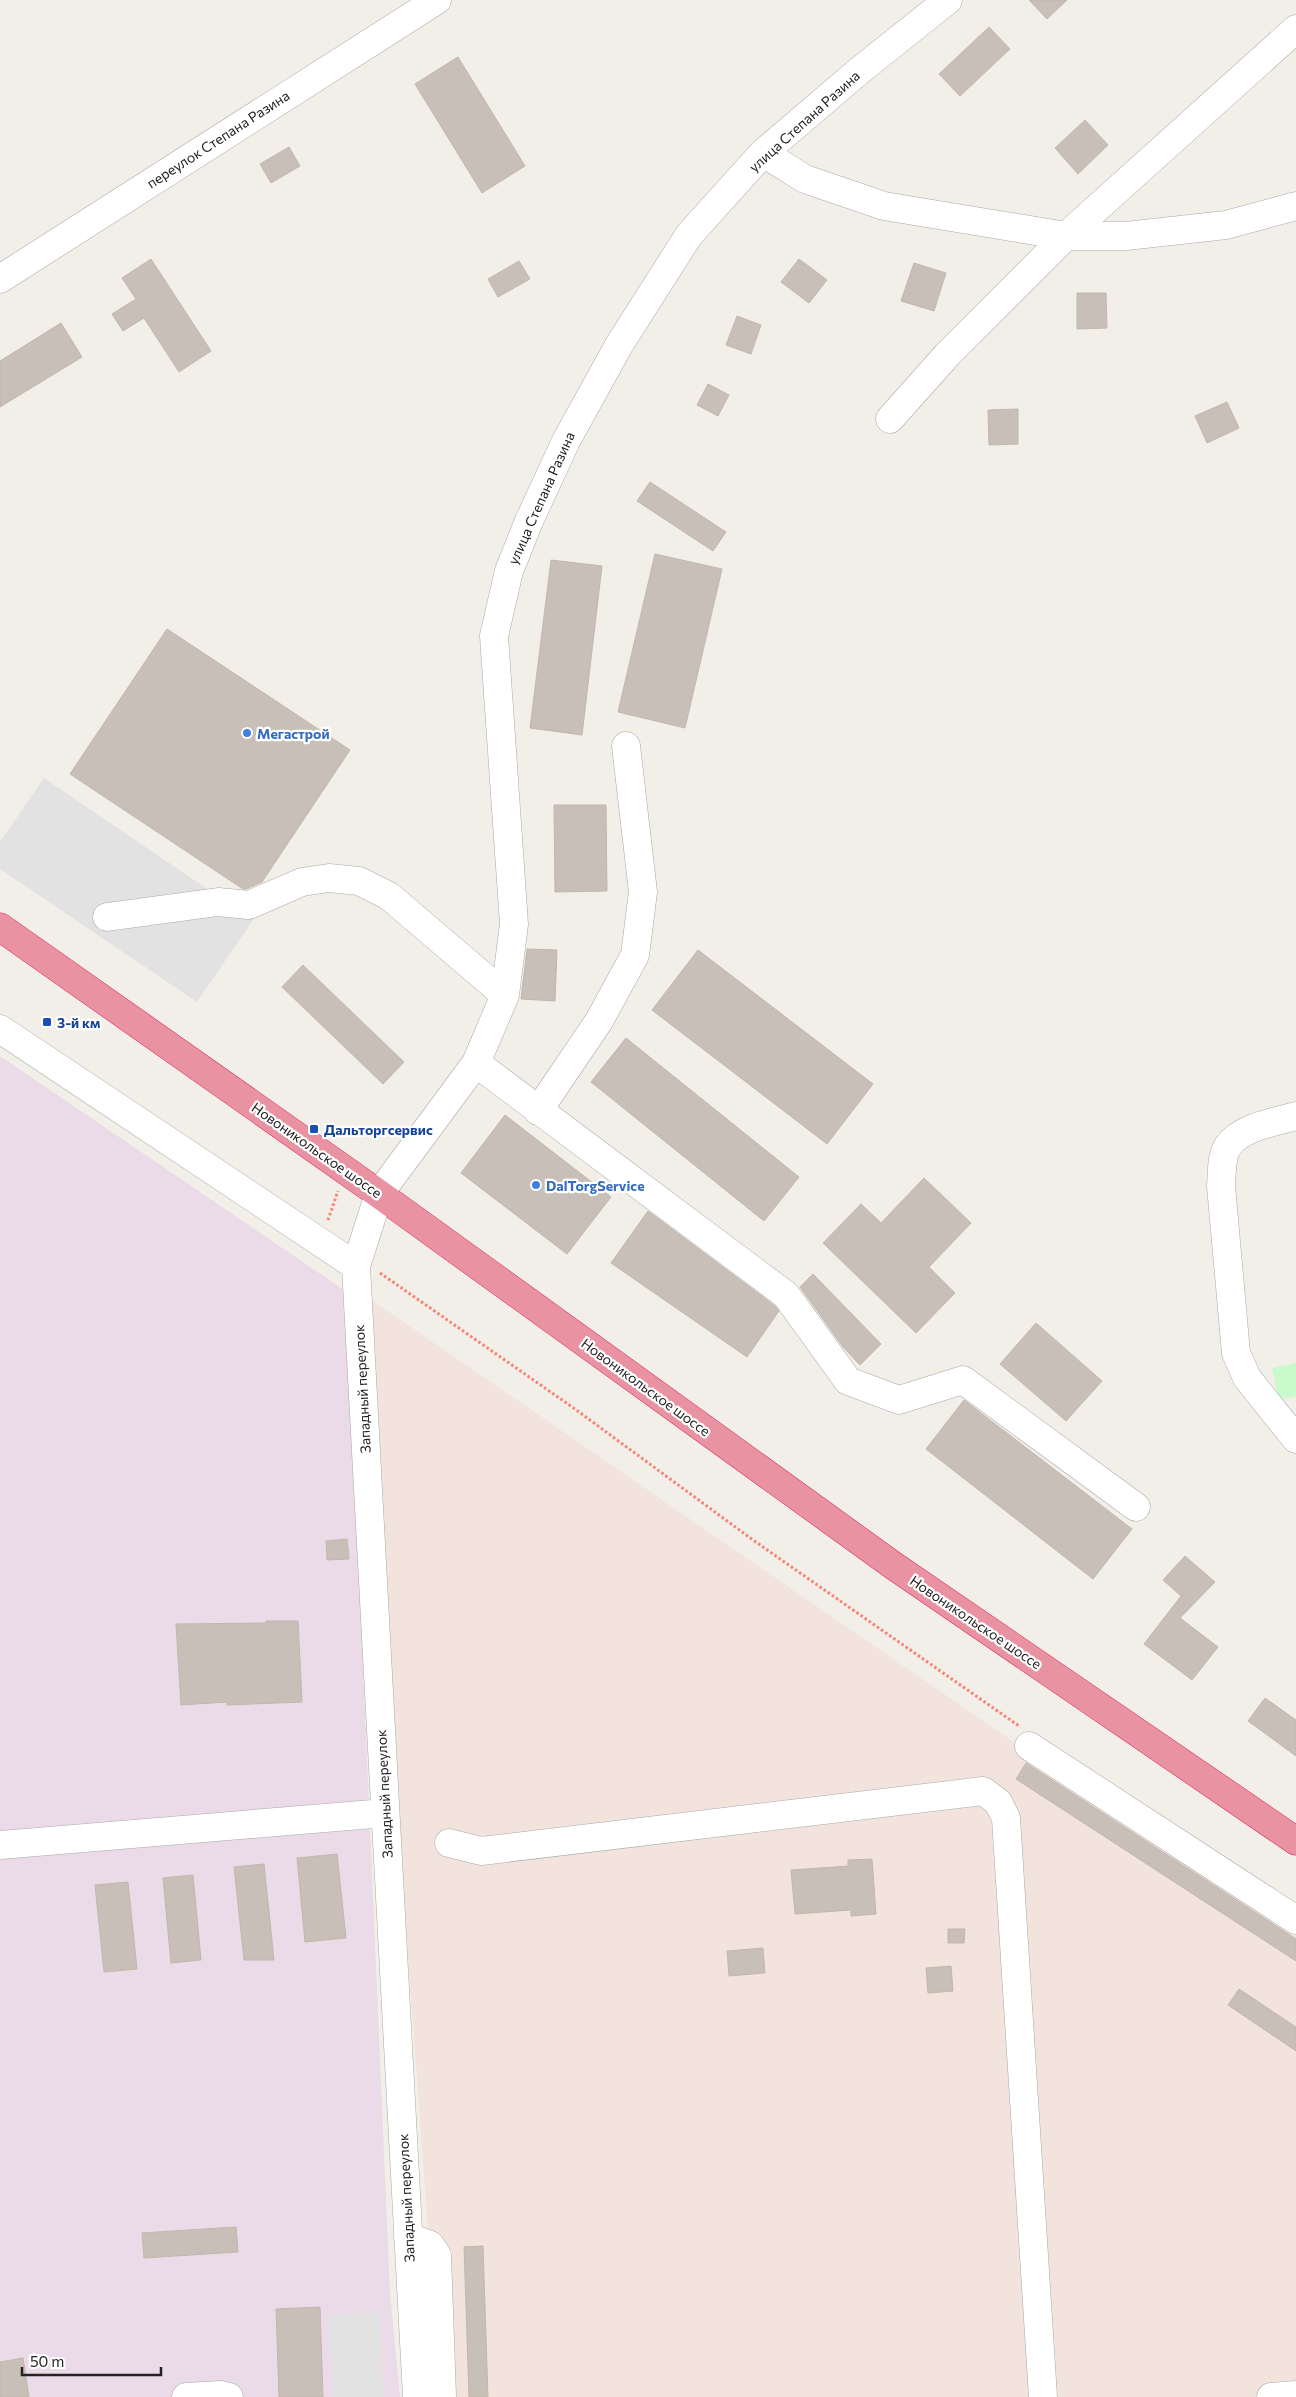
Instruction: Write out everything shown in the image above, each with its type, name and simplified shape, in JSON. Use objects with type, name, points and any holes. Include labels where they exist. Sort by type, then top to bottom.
[{"type":"highway","name":"Новоникольское шоссе","points":[[0,927],[379,1194],[894,1566],[1296,1841]]},
{"type":"street","name":"переулок Степана Разина","points":[[0,279],[437,0]]},
{"type":"street","name":"улица Степана Разина","points":[[379,1194],[406,1155],[476,1063],[505,995],[514,924],[494,636],[509,571],[529,521],[566,441],[619,345],[689,235],[763,153],[859,71],[948,0]]},
{"type":"street","points":[[890,419],[947,355],[1066,236],[1296,29]]},
{"type":"street","points":[[763,153],[805,179],[884,206],[1066,236],[1126,236],[1226,225],[1296,206]]},
{"type":"street","points":[[538,1111],[599,1021],[635,955],[643,892],[626,746]]},
{"type":"street","points":[[107,917],[218,902],[250,904],[302,882],[329,878],[359,881],[389,896],[505,995]]},
{"type":"street","points":[[0,1029],[357,1261]]},
{"type":"street","points":[[476,1063],[786,1295],[848,1381],[899,1400],[963,1380],[1136,1507]]},
{"type":"street","points":[[1296,1116],[1249,1131],[1227,1147],[1223,1162],[1222,1186],[1236,1353],[1247,1378],[1296,1439]]},
{"type":"street","name":"Западный переулок","points":[[379,1194],[357,1261],[417,2397]]},
{"type":"street","points":[[1026,1738],[1296,1920]]},
{"type":"street","points":[[449,1843],[481,1850],[982,1791],[998,1802],[1006,1818],[1043,2397]]},
{"type":"street","points":[[0,1846],[385,1814]]},
{"type":"street","points":[[408,2237],[430,2245],[437,2255],[442,2397]]},
{"type":"street","points":[[186,2397],[221,2395],[229,2397]]},
{"type":"street","points":[[1271,2397],[1296,2395]]},
{"type":"path","points":[[357,1261],[386,1278],[575,1409],[1026,1738]]},
{"type":"shaded area","points":[[44,778],[253,920],[197,1002],[0,869],[0,842]]},
{"type":"shaded area","points":[[0,1056],[347,1292],[390,2293],[400,2397],[0,2397]]},
{"type":"shaded area","points":[[360,1292],[1296,1936],[1296,2397],[440,2397]]},
{"type":"shaded area","points":[[380,2312],[383,2397],[332,2397],[328,2315]]},
{"type":"green space","points":[[1296,1363],[1296,1396],[1279,1400],[1272,1368]]},
{"type":"building","points":[[1029,0],[1067,0],[1047,19]]},
{"type":"building","points":[[989,27],[1010,49],[960,96],[939,74]]},
{"type":"building","points":[[458,57],[525,166],[482,193],[415,84]]},
{"type":"building","points":[[1085,120],[1108,145],[1078,174],[1055,148]]},
{"type":"building","points":[[289,147],[300,166],[271,183],[260,164]]},
{"type":"building","points":[[151,259],[211,351],[179,372],[144,318],[123,331],[112,314],[136,299],[122,278]]},
{"type":"building","points":[[799,259],[827,280],[809,303],[781,282]]},
{"type":"building","points":[[519,261],[530,279],[498,297],[488,279]]},
{"type":"building","points":[[914,263],[946,273],[934,311],[901,301]]},
{"type":"building","points":[[1077,293],[1106,293],[1107,328],[1077,329]]},
{"type":"building","points":[[737,316],[761,325],[751,354],[726,345]]},
{"type":"building","points":[[61,323],[82,357],[0,407],[0,361]]},
{"type":"building","points":[[708,384],[729,395],[718,416],[697,405]]},
{"type":"building","points":[[1227,402],[1239,428],[1207,443],[1195,416]]},
{"type":"building","points":[[1018,409],[1018,444],[989,445],[988,410]]},
{"type":"building","points":[[650,482],[726,532],[713,551],[637,501]]},
{"type":"building","points":[[655,554],[722,569],[685,728],[618,712]]},
{"type":"building","points":[[551,560],[602,566],[582,735],[530,728]]},
{"type":"building","points":[[167,629],[350,750],[262,882],[246,889],[243,889],[70,774]]},
{"type":"building","points":[[554,805],[606,805],[607,891],[555,892]]},
{"type":"building","points":[[527,949],[557,950],[555,1001],[521,999]]},
{"type":"building","points":[[698,950],[873,1084],[827,1144],[652,1010]]},
{"type":"building","points":[[303,965],[404,1062],[383,1084],[282,987]]},
{"type":"building","points":[[626,1038],[799,1177],[764,1221],[591,1082]]},
{"type":"building","name":"DalTorgService","points":[[505,1115],[611,1197],[567,1254],[461,1173]]},
{"type":"building","points":[[924,1178],[971,1223],[929,1267],[955,1293],[916,1333],[823,1243],[861,1204],[881,1223]]},
{"type":"building","points":[[648,1211],[775,1306],[779,1311],[747,1357],[611,1263]]},
{"type":"building","points":[[813,1274],[881,1344],[860,1365],[843,1347],[800,1287]]},
{"type":"building","points":[[1036,1323],[1102,1381],[1066,1421],[1000,1364]]},
{"type":"building","points":[[964,1400],[1132,1529],[1093,1579],[926,1449]]},
{"type":"building","points":[[347,1539],[349,1559],[327,1560],[326,1541]]},
{"type":"building","points":[[1185,1556],[1215,1582],[1180,1618],[1218,1647],[1192,1680],[1144,1644],[1181,1596],[1163,1580]]},
{"type":"building","points":[[266,1621],[298,1621],[302,1702],[227,1705],[227,1702],[181,1705],[176,1624],[266,1623]]},
{"type":"building","points":[[1265,1698],[1296,1720],[1296,1756],[1248,1721]]},
{"type":"building","points":[[1026,1763],[1296,1939],[1296,1961],[1016,1779]]},
{"type":"building","points":[[337,1854],[346,1938],[305,1942],[297,1858]]},
{"type":"building","points":[[872,1859],[876,1914],[851,1916],[851,1910],[795,1914],[791,1870],[848,1866],[848,1860]]},
{"type":"building","points":[[264,1864],[274,1960],[244,1960],[234,1867]]},
{"type":"building","points":[[193,1875],[201,1960],[171,1963],[163,1878]]},
{"type":"building","points":[[128,1882],[137,1969],[104,1972],[95,1885]]},
{"type":"building","points":[[948,1929],[965,1929],[964,1943],[948,1943]]},
{"type":"building","points":[[763,1948],[765,1973],[729,1976],[727,1951]]},
{"type":"building","points":[[951,1966],[953,1991],[928,1993],[926,1968]]},
{"type":"building","points":[[1239,1989],[1296,2027],[1296,2051],[1228,2005]]},
{"type":"building","points":[[236,2227],[238,2252],[144,2258],[142,2233]]},
{"type":"building","points":[[483,2246],[488,2397],[469,2397],[464,2247]]},
{"type":"building","points":[[320,2307],[323,2397],[279,2397],[276,2309]]},
{"type":"building","points":[[23,2358],[29,2397],[0,2397],[0,2362]]},
{"type":"place","name":"Мегастрой","points":[[247,733]]},
{"type":"place","name":"3-й км","points":[[47,1022]]},
{"type":"place","name":"Дальторгсервис","points":[[314,1129]]},
{"type":"place","name":"DalTorgService","points":[[536,1185]]}]
